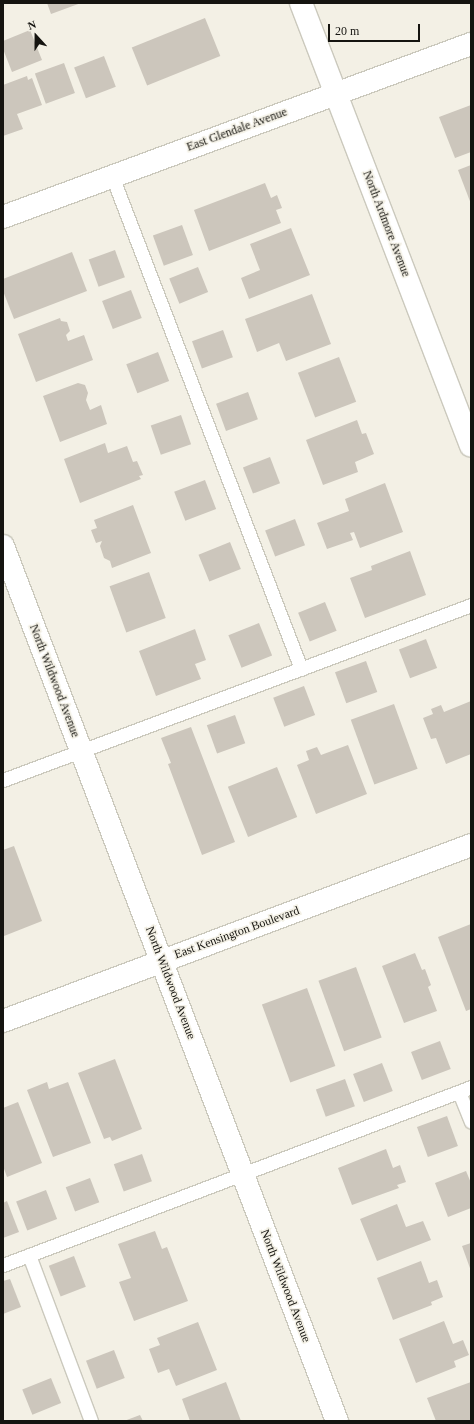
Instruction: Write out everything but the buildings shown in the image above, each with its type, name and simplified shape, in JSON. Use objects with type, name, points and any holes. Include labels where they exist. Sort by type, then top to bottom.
[{"type":"street","name":"North Ardmore Avenue","points":[[301,3],[471,445]]},
{"type":"street","name":"East Glendale Avenue","points":[[3,217],[471,44]]},
{"type":"street","name":"North Wildwood Avenue","points":[[3,546],[337,1421]]},
{"type":"street","name":"East Kensington Boulevard","points":[[3,1021],[471,846]]},
{"type":"lane","points":[[112,176],[301,669]]},
{"type":"lane","points":[[3,780],[471,605]]},
{"type":"lane","points":[[3,1265],[465,1090],[471,1122]]},
{"type":"lane","points":[[29,1255],[91,1421]]}]
